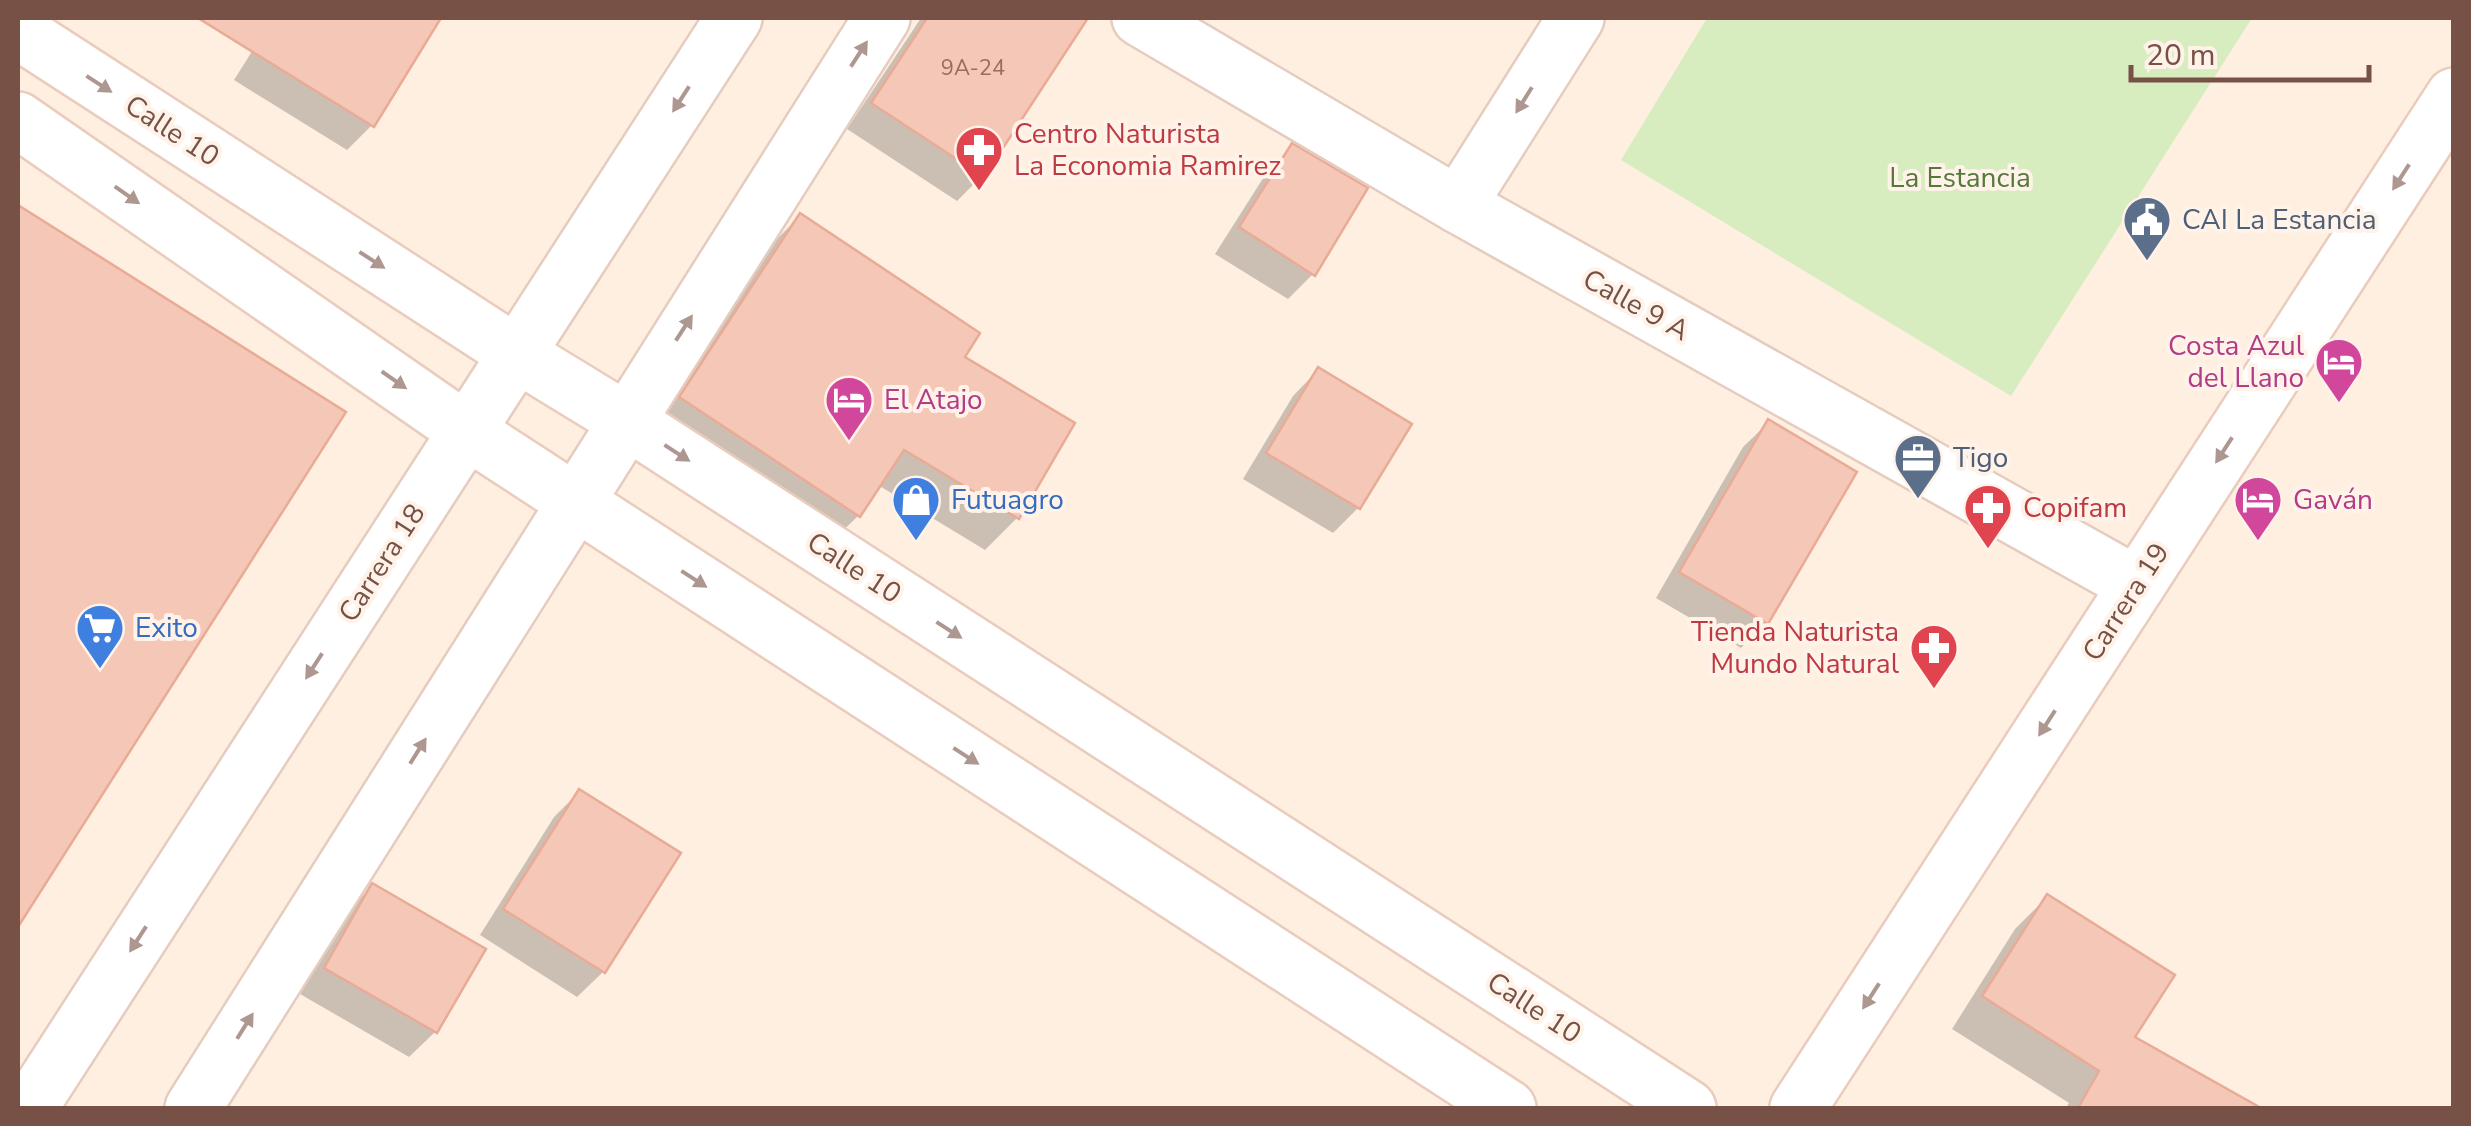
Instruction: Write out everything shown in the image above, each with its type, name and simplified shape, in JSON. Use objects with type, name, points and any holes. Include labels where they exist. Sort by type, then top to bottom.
[{"type":"main road","name":"Carrera 18","points":[[29,1108],[734,18]]},
{"type":"main road","points":[[193,1108],[882,18]]},
{"type":"main road","name":"Calle 9 A","points":[[1140,18],[1458,205],[2137,585]]},
{"type":"main road","points":[[1458,205],[1576,18]]},
{"type":"main road","name":"Calle 10","points":[[18,31],[1688,1108]]},
{"type":"main road","name":"Carrera 19","points":[[1798,1108],[2454,96]]},
{"type":"main road","points":[[18,120],[468,432],[1508,1108]]},
{"type":"green space","name":"La Estancia","points":[[1707,18],[2252,18],[2011,396],[1621,160]]},
{"type":"building","points":[[198,18],[441,18],[374,127]]},
{"type":"building","points":[[927,18],[1088,18],[984,177],[871,103]]},
{"type":"building","points":[[1292,143],[1368,188],[1315,276],[1239,227]]},
{"type":"building","name":"Exito","points":[[18,205],[346,412],[18,927]]},
{"type":"building","points":[[800,213],[980,333],[965,357],[1075,423],[1019,519],[904,450],[860,517],[679,397]]},
{"type":"building","points":[[1318,367],[1412,424],[1360,509],[1266,453]]},
{"type":"building","points":[[1768,419],[1857,472],[1768,624],[1679,572]]},
{"type":"building","points":[[579,789],[681,853],[605,973],[503,909]]},
{"type":"building","points":[[372,883],[486,949],[437,1033],[324,968]]},
{"type":"building","points":[[2047,894],[2175,975],[2135,1037],[2261,1108],[2078,1108],[2099,1071],[1982,996]]},
{"type":"place","name":"Centro Naturista La Economia Ramirez","points":[[979,192]]},
{"type":"place","name":"CAI La Estancia","points":[[2147,262]]},
{"type":"place","name":"Costa Azul del Llano","points":[[2339,404]]},
{"type":"place","name":"El Atajo","points":[[849,442]]},
{"type":"place","name":"Tigo","points":[[1918,500]]},
{"type":"place","name":"Futuagro","points":[[916,542]]},
{"type":"place","name":"Gaván","points":[[2258,542]]},
{"type":"place","name":"Copifam","points":[[1988,550]]},
{"type":"place","name":"Exito","points":[[100,670]]},
{"type":"place","name":"Tienda Naturista Mundo Natural","points":[[1934,690]]}]
